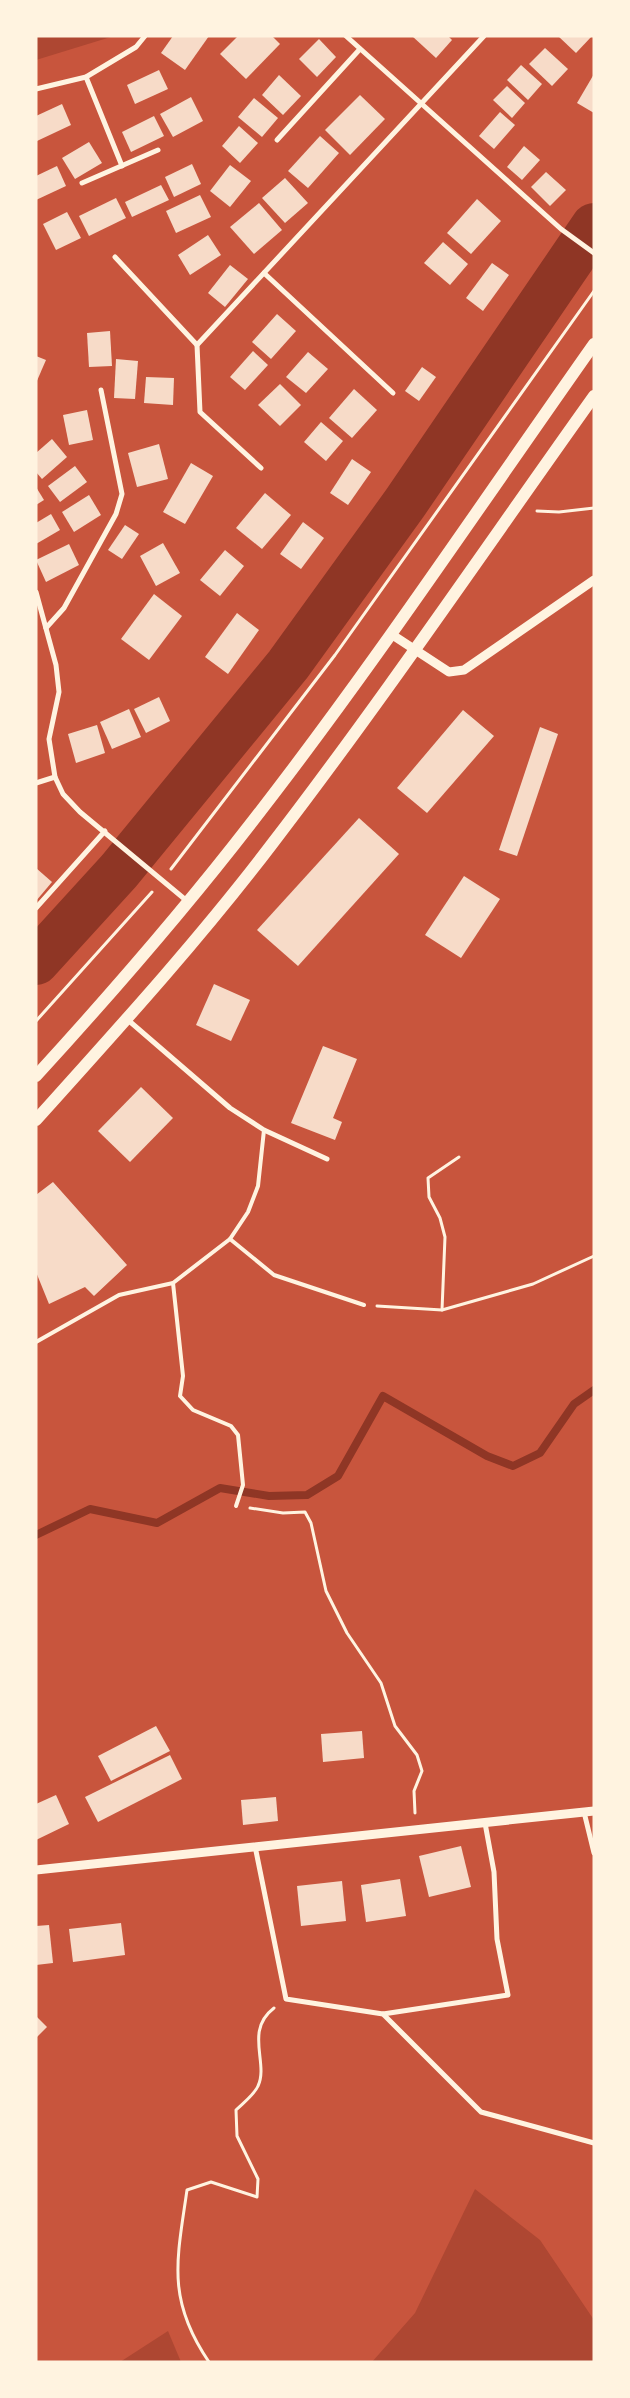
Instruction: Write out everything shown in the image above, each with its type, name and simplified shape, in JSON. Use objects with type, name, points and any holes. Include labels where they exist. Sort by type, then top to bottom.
[{"type":"main road","points":[[36,1076],[96,1010],[253,821],[391,634],[594,344]]},
{"type":"main road","points":[[36,1120],[127,1019],[272,844],[367,716],[594,396]]},
{"type":"street","points":[[36,89],[86,77],[136,47],[145,36]]},
{"type":"street","points":[[346,36],[561,229],[594,253]]},
{"type":"street","points":[[197,345],[484,36]]},
{"type":"street","points":[[277,140],[360,49]]},
{"type":"street","points":[[86,77],[122,166]]},
{"type":"street","points":[[82,183],[158,150]]},
{"type":"street","points":[[116,257],[197,345],[200,412],[261,468]]},
{"type":"street","points":[[264,273],[394,393]]},
{"type":"street","points":[[46,628],[64,608],[116,514],[122,494],[101,390]]},
{"type":"street","points":[[391,634],[449,672],[464,670],[594,580]]},
{"type":"street","points":[[36,592],[56,665],[60,692],[50,740],[55,777],[63,794],[80,812],[187,901]]},
{"type":"street","points":[[36,783],[55,777]]},
{"type":"street","points":[[36,908],[105,831]]},
{"type":"street","points":[[127,1019],[230,1108],[264,1130],[327,1159]]},
{"type":"street","points":[[36,1870],[255,1846],[416,1831],[589,1811],[594,1853]]},
{"type":"street","points":[[255,1846],[286,1999],[383,2014],[508,1995],[497,1939],[494,1872],[485,1823]]},
{"type":"street","points":[[383,2014],[481,2112],[594,2143]]},
{"type":"lane","points":[[36,1342],[119,1295],[173,1283],[230,1239],[248,1212],[258,1186],[264,1130]]},
{"type":"lane","points":[[230,1239],[274,1274],[364,1305]]},
{"type":"lane","points":[[173,1283],[183,1376],[180,1396],[193,1410],[231,1426],[238,1435],[243,1485],[236,1506]]},
{"type":"path","points":[[170,870],[335,655],[594,291]]},
{"type":"path","points":[[537,511],[559,512],[594,508]]},
{"type":"path","points":[[36,1021],[153,891]]},
{"type":"path","points":[[442,1310],[445,1237],[440,1218],[428,1197],[428,1178],[459,1157]]},
{"type":"path","points":[[364,1305],[442,1310],[533,1284],[594,1256]]},
{"type":"path","points":[[236,1506],[283,1513],[305,1512],[311,1523],[326,1591],[347,1633],[381,1683],[395,1726],[418,1755],[422,1771],[414,1791],[416,1831]]},
{"type":"path","points":[[209,2362],[196,2343],[184,2317],[178,2296],[178,2253],[186,2190],[211,2182],[257,2197],[258,2179],[237,2136],[236,2110],[258,2086],[260,2072],[258,2036],[268,2013],[286,1999]]},
{"type":"shaded area","points":[[36,36],[114,36],[36,60]]},
{"type":"shaded area","points":[[475,2189],[540,2240],[594,2320],[594,2362],[372,2362],[415,2313]]},
{"type":"shaded area","points":[[168,2331],[181,2362],[120,2362]]},
{"type":"building","points":[[173,36],[209,36],[185,70],[161,53]]},
{"type":"building","points":[[238,36],[272,36],[280,44],[246,79],[220,54]]},
{"type":"building","points":[[412,36],[448,36],[452,40],[436,58]]},
{"type":"building","points":[[558,36],[592,36],[576,53]]},
{"type":"building","points":[[319,39],[336,57],[317,77],[299,59]]},
{"type":"building","points":[[545,48],[568,69],[552,86],[529,64]]},
{"type":"building","points":[[521,65],[542,84],[528,100],[507,80]]},
{"type":"building","points":[[159,70],[168,89],[135,104],[127,85]]},
{"type":"building","points":[[594,74],[594,113],[577,103]]},
{"type":"building","points":[[279,75],[301,96],[283,115],[262,95]]},
{"type":"building","points":[[507,86],[525,103],[512,118],[493,100]]},
{"type":"building","points":[[360,95],[385,119],[350,155],[325,130]]},
{"type":"building","points":[[191,97],[203,121],[173,137],[160,114]]},
{"type":"building","points":[[254,98],[278,118],[262,137],[238,117]]},
{"type":"building","points":[[62,104],[71,125],[37,141],[36,116]]},
{"type":"building","points":[[500,112],[515,125],[494,149],[479,136]]},
{"type":"building","points":[[154,116],[164,136],[131,152],[122,132]]},
{"type":"building","points":[[239,126],[258,143],[240,163],[222,146]]},
{"type":"building","points":[[320,136],[339,153],[308,188],[288,171]]},
{"type":"building","points":[[89,142],[102,163],[75,179],[62,158]]},
{"type":"building","points":[[524,146],[540,160],[522,180],[507,167]]},
{"type":"building","points":[[192,164],[201,184],[174,197],[165,177]]},
{"type":"building","points":[[230,165],[251,181],[230,207],[210,191]]},
{"type":"building","points":[[57,166],[66,186],[36,200],[36,176]]},
{"type":"building","points":[[546,172],[566,190],[550,206],[531,187]]},
{"type":"building","points":[[285,178],[308,203],[285,223],[262,198]]},
{"type":"building","points":[[161,185],[169,200],[132,217],[125,202]]},
{"type":"building","points":[[200,195],[211,217],[176,233],[166,211]]},
{"type":"building","points":[[116,198],[126,218],[89,236],[79,216]]},
{"type":"building","points":[[477,199],[501,221],[471,254],[447,233]]},
{"type":"building","points":[[259,203],[282,230],[254,254],[230,227]]},
{"type":"building","points":[[67,212],[81,238],[56,250],[43,224]]},
{"type":"building","points":[[208,235],[221,255],[190,275],[178,255]]},
{"type":"building","points":[[443,242],[468,264],[450,285],[424,263]]},
{"type":"building","points":[[492,263],[509,275],[483,311],[466,298]]},
{"type":"building","points":[[230,265],[248,279],[225,307],[208,293]]},
{"type":"building","points":[[277,314],[296,331],[271,359],[252,342]]},
{"type":"building","points":[[110,331],[112,366],[89,367],[87,333]]},
{"type":"building","points":[[253,351],[268,365],[245,390],[230,377]]},
{"type":"building","points":[[308,352],[328,369],[306,393],[286,377]]},
{"type":"building","points":[[36,356],[46,360],[36,383]]},
{"type":"building","points":[[116,359],[138,361],[135,399],[114,398]]},
{"type":"building","points":[[422,367],[436,377],[419,401],[405,391]]},
{"type":"building","points":[[146,377],[174,378],[173,405],[144,403]]},
{"type":"building","points":[[280,384],[301,405],[280,426],[258,405]]},
{"type":"building","points":[[354,389],[377,410],[352,438],[329,418]]},
{"type":"building","points":[[87,410],[93,440],[69,445],[63,415]]},
{"type":"building","points":[[321,422],[343,441],[326,461],[304,442]]},
{"type":"building","points":[[52,439],[67,457],[42,479],[36,472],[36,453]]},
{"type":"building","points":[[159,444],[168,479],[137,487],[128,453]]},
{"type":"building","points":[[352,459],[371,472],[348,505],[330,493]]},
{"type":"building","points":[[191,463],[213,476],[185,524],[163,512]]},
{"type":"building","points":[[75,466],[87,482],[60,502],[48,486]]},
{"type":"building","points":[[36,487],[44,500],[36,505]]},
{"type":"building","points":[[265,493],[291,515],[262,549],[236,528]]},
{"type":"building","points":[[89,495],[101,515],[74,532],[62,512]]},
{"type":"building","points":[[51,514],[60,530],[36,544],[36,523]]},
{"type":"building","points":[[303,522],[324,538],[301,569],[280,554]]},
{"type":"building","points":[[125,525],[139,534],[122,559],[108,550]]},
{"type":"building","points":[[163,543],[180,573],[156,586],[140,556]]},
{"type":"building","points":[[69,544],[79,565],[46,582],[36,560]]},
{"type":"building","points":[[225,550],[244,566],[220,596],[200,580]]},
{"type":"building","points":[[154,594],[182,616],[149,660],[121,639]]},
{"type":"building","points":[[237,613],[259,630],[228,674],[205,657]]},
{"type":"building","points":[[159,697],[170,721],[146,733],[134,709]]},
{"type":"building","points":[[129,709],[141,737],[112,749],[100,722]]},
{"type":"building","points":[[463,710],[494,736],[427,813],[397,788]]},
{"type":"building","points":[[97,725],[105,753],[76,763],[68,734]]},
{"type":"building","points":[[540,727],[558,734],[517,856],[499,850]]},
{"type":"building","points":[[359,818],[399,854],[298,966],[257,930]]},
{"type":"building","points":[[36,868],[52,882],[36,901]]},
{"type":"building","points":[[464,876],[500,899],[461,958],[425,935]]},
{"type":"building","points":[[214,984],[250,1000],[231,1041],[196,1025]]},
{"type":"building","points":[[323,1046],[357,1059],[333,1118],[342,1122],[335,1140],[291,1123]]},
{"type":"building","points":[[141,1087],[173,1118],[130,1162],[98,1131]]},
{"type":"building","points":[[53,1182],[127,1265],[94,1296],[85,1287],[49,1304],[36,1272],[36,1195]]},
{"type":"building","points":[[156,1726],[170,1751],[111,1781],[98,1756]]},
{"type":"building","points":[[362,1731],[364,1758],[323,1762],[321,1734]]},
{"type":"building","points":[[170,1755],[182,1779],[98,1822],[85,1797]]},
{"type":"building","points":[[56,1795],[69,1824],[36,1840],[36,1804]]},
{"type":"building","points":[[276,1797],[278,1821],[243,1825],[241,1800]]},
{"type":"building","points":[[461,1846],[471,1887],[429,1897],[419,1856]]},
{"type":"building","points":[[400,1879],[406,1916],[366,1922],[361,1885]]},
{"type":"building","points":[[342,1881],[346,1921],[301,1926],[297,1886]]},
{"type":"building","points":[[121,1923],[125,1955],[73,1962],[69,1929]]},
{"type":"building","points":[[49,1925],[53,1963],[36,1965],[36,1926]]},
{"type":"building","points":[[36,2016],[47,2027],[36,2038]]},
{"type":"waterway","points":[[36,962],[119,871],[288,665],[405,503],[594,226]]},
{"type":"waterway","points":[[36,1535],[90,1509],[157,1523],[220,1488],[269,1496],[307,1495],[338,1476],[383,1396],[487,1456],[513,1466],[540,1453],[574,1404],[594,1390]]}]
